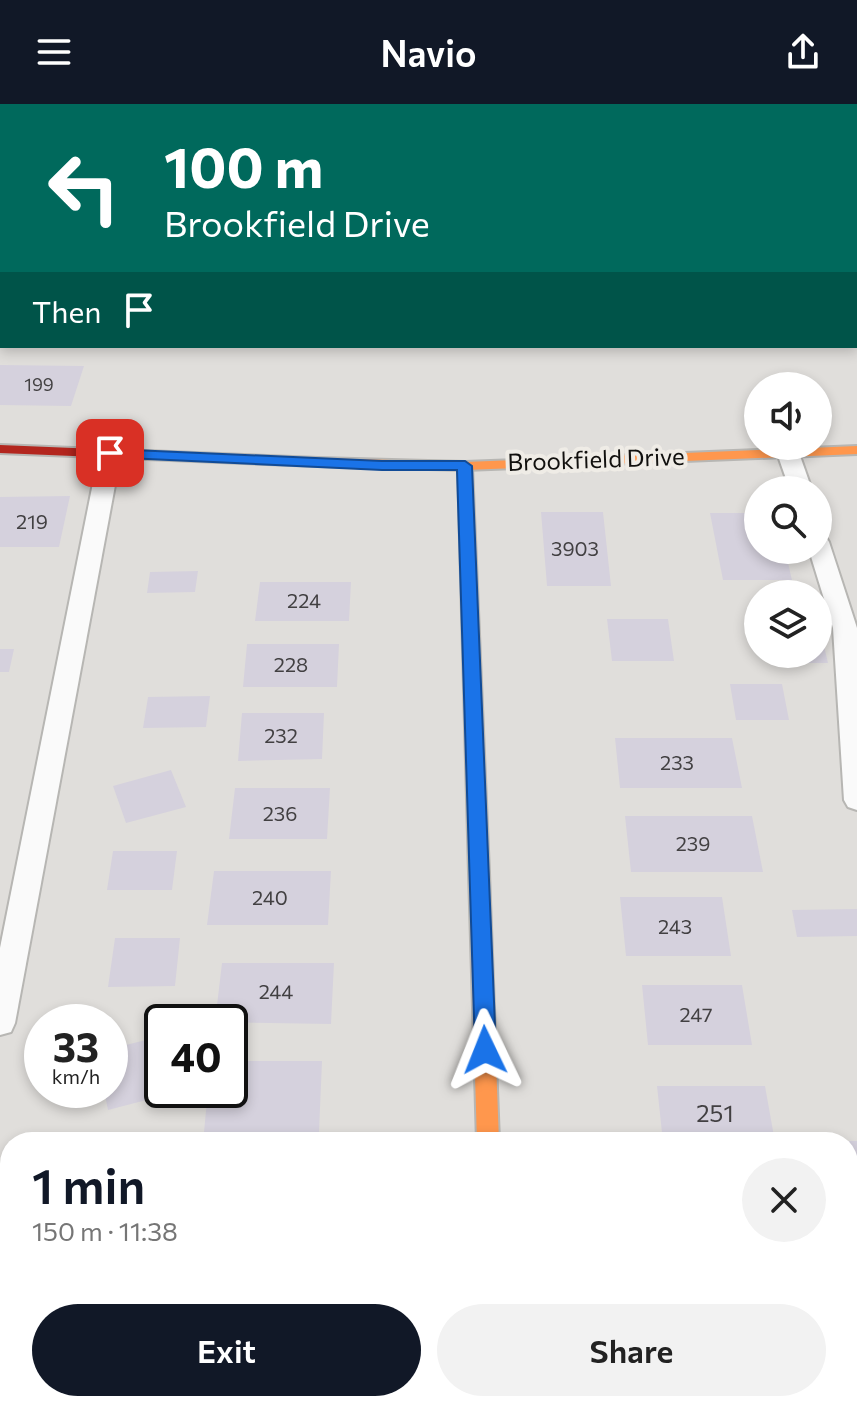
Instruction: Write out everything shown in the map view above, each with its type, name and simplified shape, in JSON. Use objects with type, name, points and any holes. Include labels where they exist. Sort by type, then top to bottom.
[{"type":"street","name":"Brookfield Drive","points":[[0,449],[465,466],[744,455]]},
{"type":"street","name":"Brookfield Drive","points":[[832,451],[857,450]]},
{"type":"street","points":[[465,466],[488,1132]]},
{"type":"lane","points":[[0,1023],[110,453]]},
{"type":"lane","points":[[825,564],[845,628],[857,800]]},
{"type":"building","points":[[0,365],[84,366],[71,406],[0,405]]},
{"type":"building","points":[[70,496],[59,547],[0,547],[0,497]]},
{"type":"building","points":[[541,512],[603,512],[611,586],[547,586]]},
{"type":"building","points":[[710,513],[744,513],[744,564],[788,564],[792,580],[723,580]]},
{"type":"building","points":[[198,571],[195,592],[147,593],[150,572]]},
{"type":"building","points":[[260,582],[351,582],[349,621],[255,621]]},
{"type":"building","points":[[607,619],[668,619],[674,661],[612,661]]},
{"type":"building","points":[[247,644],[339,644],[337,687],[243,687]]},
{"type":"building","points":[[0,649],[14,649],[9,672],[0,672]]},
{"type":"building","points":[[730,684],[782,684],[789,720],[736,720]]},
{"type":"building","points":[[210,696],[206,727],[143,728],[148,697]]},
{"type":"building","points":[[242,713],[324,713],[322,759],[238,761]]},
{"type":"building","points":[[615,738],[732,738],[742,788],[620,788]]},
{"type":"building","points":[[171,770],[186,807],[126,823],[113,786]]},
{"type":"building","points":[[235,788],[330,788],[327,839],[229,839]]},
{"type":"building","points":[[625,816],[752,816],[763,872],[631,872]]},
{"type":"building","points":[[113,851],[177,851],[172,890],[107,890]]},
{"type":"building","points":[[214,871],[331,871],[328,925],[207,925]]},
{"type":"building","points":[[620,897],[722,897],[731,956],[626,956]]},
{"type":"building","points":[[857,909],[857,936],[797,937],[792,910]]},
{"type":"building","points":[[115,938],[180,938],[175,986],[108,987]]},
{"type":"building","points":[[222,963],[334,963],[331,1024],[248,1023],[248,1004],[217,1004]]},
{"type":"building","points":[[642,985],[742,985],[752,1045],[648,1045]]},
{"type":"building","points":[[144,1040],[144,1101],[128,1105],[128,1044]]},
{"type":"building","points":[[248,1061],[322,1061],[319,1132],[204,1132],[206,1108],[248,1108]]},
{"type":"building","points":[[657,1086],[765,1086],[773,1132],[662,1132]]},
{"type":"traffic: fast","points":[[465,466],[479,873]]},
{"type":"traffic: slow","points":[[318,462],[465,466],[857,450]]},
{"type":"traffic: slow","points":[[479,873],[488,1132]]},
{"type":"traffic: jam","points":[[0,449],[318,462]]},
{"type":"route","points":[[110,453],[465,466],[485,1050]]}]
